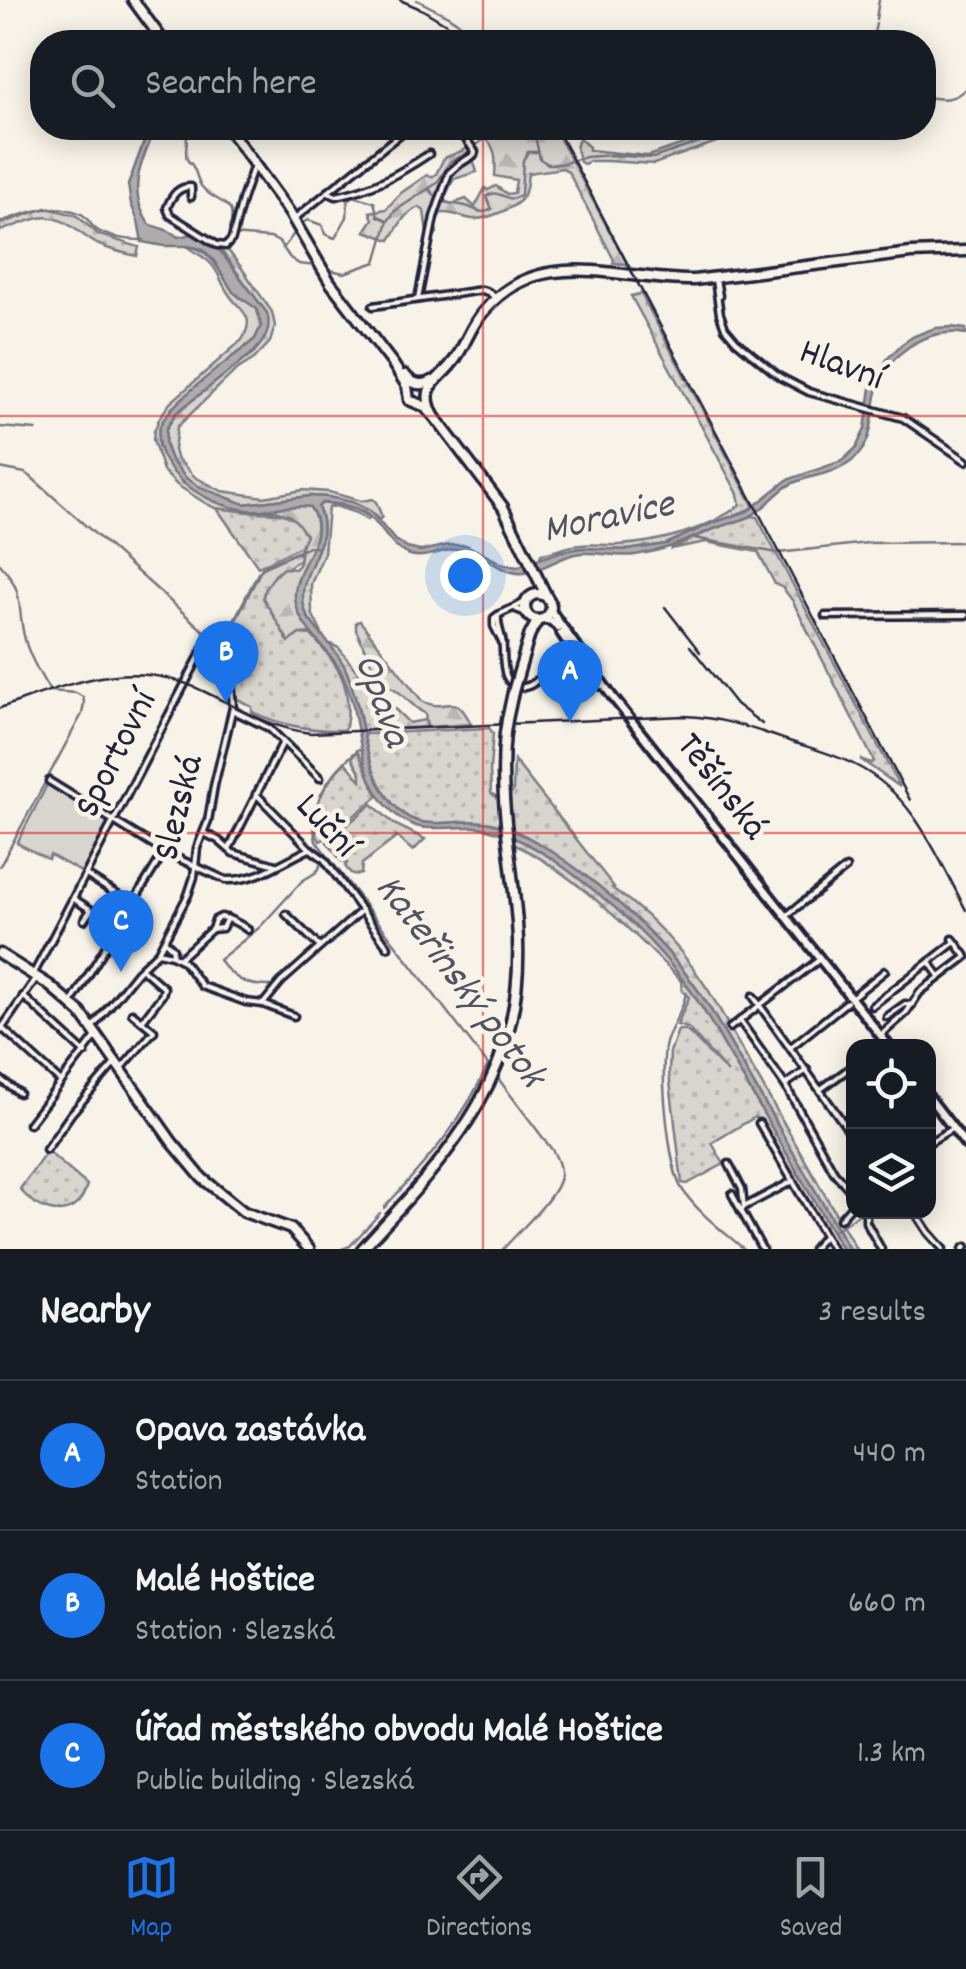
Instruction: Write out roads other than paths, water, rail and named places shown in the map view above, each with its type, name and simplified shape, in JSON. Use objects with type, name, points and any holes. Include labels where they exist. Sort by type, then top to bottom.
[{"type":"main road","points":[[133,0],[155,30]]},
{"type":"main road","points":[[237,140],[297,225],[325,275],[394,364],[410,381],[426,388],[434,416]]},
{"type":"main road","points":[[418,404],[424,403],[479,317],[496,298],[531,278],[572,270],[715,281],[911,253],[966,250]]},
{"type":"main road","points":[[394,364],[409,400],[434,416]]},
{"type":"main road","points":[[408,392],[444,373]]},
{"type":"main road","name":"Těšínská","points":[[434,416],[502,507],[551,604],[550,611]]},
{"type":"main road","points":[[534,572],[538,588],[525,606],[534,617]]},
{"type":"main road","points":[[531,597],[547,597]]},
{"type":"main road","points":[[534,617],[550,611]]},
{"type":"main road","points":[[362,1249],[452,1146],[479,1105],[509,1026],[516,992],[518,945],[502,788],[505,733],[534,617]]},
{"type":"main road","points":[[0,954],[71,1003],[202,1178],[240,1210],[287,1227],[300,1237],[306,1249]]},
{"type":"street","points":[[297,225],[328,192],[393,140]]},
{"type":"street","points":[[418,299],[448,173],[474,156],[466,140]]},
{"type":"street","points":[[328,192],[336,196],[371,188],[429,154]]},
{"type":"street","points":[[191,196],[191,187],[177,191],[168,204],[170,215],[217,245],[226,246],[233,236],[254,164]]},
{"type":"street","name":"Hlavní","points":[[715,281],[722,322],[731,336],[784,380],[802,390],[907,420],[966,461]]},
{"type":"street","points":[[373,306],[482,290],[496,298]]},
{"type":"street","points":[[531,597],[498,615],[504,672],[510,682],[519,686],[533,684],[550,668],[589,672],[608,692]]},
{"type":"street","points":[[512,608],[534,617]]},
{"type":"street","name":"Těšínská","points":[[550,611],[608,692],[881,1039]]},
{"type":"street","points":[[825,616],[966,614]]},
{"type":"street","name":"Těšínská","points":[[534,617],[553,622],[587,664]]},
{"type":"street","points":[[561,633],[580,661],[577,671]]},
{"type":"street","name":"Slezská","points":[[28,1124],[85,1053],[95,1032],[141,968],[158,952],[188,895],[233,710],[222,646],[210,636]]},
{"type":"street","name":"Sportovní","points":[[1,1030],[35,976],[210,636]]},
{"type":"street","points":[[577,671],[587,664]]},
{"type":"street","points":[[233,710],[269,728],[320,778]]},
{"type":"street","points":[[229,849],[283,742]]},
{"type":"street","points":[[48,781],[164,852],[226,880],[280,866],[310,849]]},
{"type":"street","name":"Luční","points":[[256,794],[327,862],[388,947]]},
{"type":"street","points":[[204,833],[233,852],[280,866]]},
{"type":"street","points":[[71,1003],[164,852]]},
{"type":"street","points":[[786,916],[846,868]]},
{"type":"street","points":[[86,875],[132,904]]},
{"type":"street","points":[[74,899],[94,911],[84,920]]},
{"type":"street","points":[[263,1004],[281,982],[361,911]]},
{"type":"street","points":[[286,914],[320,947]]},
{"type":"street","points":[[180,959],[221,917],[248,930]]},
{"type":"street","points":[[212,929],[222,928],[227,918]]},
{"type":"street","points":[[165,941],[172,948],[172,955]]},
{"type":"street","points":[[872,1006],[954,941],[966,957],[920,992],[906,1014],[880,1035]]},
{"type":"street","points":[[158,952],[180,959],[202,986],[294,1016]]},
{"type":"street","points":[[730,1028],[820,959]]},
{"type":"street","points":[[930,962],[940,977]]},
{"type":"street","points":[[141,968],[164,988],[142,1020]]},
{"type":"street","points":[[791,1047],[885,971]]},
{"type":"street","points":[[24,996],[85,1053]]},
{"type":"street","points":[[754,996],[849,1129]]},
{"type":"street","points":[[887,1018],[904,1004],[912,1005]]},
{"type":"street","points":[[46,1150],[71,1114],[154,1031],[132,1013]]},
{"type":"street","points":[[740,1021],[785,1085],[834,1172],[846,1186]]},
{"type":"street","points":[[1,1030],[62,1082]]},
{"type":"street","points":[[785,1085],[807,1070]]},
{"type":"street","points":[[820,1089],[846,1071]]},
{"type":"street","points":[[0,1080],[18,1093]]},
{"type":"street","points":[[936,1106],[966,1144]]},
{"type":"street","points":[[759,1123],[832,1249]]},
{"type":"street","points":[[936,1138],[953,1128]]},
{"type":"street","points":[[729,1164],[742,1189],[743,1209]]},
{"type":"street","points":[[743,1209],[793,1181]]},
{"type":"street","points":[[732,1194],[762,1249]]},
{"type":"street","points":[[840,1219],[846,1212]]},
{"type":"street","points":[[866,1219],[881,1249]]},
{"type":"street","points":[[920,1219],[943,1249]]},
{"type":"street","points":[[813,1249],[824,1236]]},
{"type":"waterway","points":[[417,0],[469,30]]},
{"type":"waterway","points":[[876,19],[879,0]]},
{"type":"waterway","points":[[875,30],[876,24]]},
{"type":"waterway","points":[[936,98],[951,98],[966,88]]},
{"type":"waterway","points":[[187,140],[187,159],[202,187],[229,207],[231,235],[271,238],[299,264],[316,266]]},
{"type":"waterway","points":[[326,269],[344,273],[376,262],[388,221],[395,211],[437,183],[451,161],[483,140]]},
{"type":"waterway","points":[[536,140],[540,159],[548,164],[612,155],[653,158],[706,140]]},
{"type":"waterway","points":[[430,190],[444,202],[488,211],[492,209],[486,197],[490,195],[512,199],[521,195],[523,160],[528,152],[536,152]]},
{"type":"waterway","points":[[284,247],[308,220],[322,225],[325,234],[335,238],[353,196],[374,202],[378,216],[387,220]]},
{"type":"waterway","points":[[0,222],[59,208],[82,214],[94,228],[107,235],[144,240]]},
{"type":"waterway","points":[[0,427],[36,430]]},
{"type":"waterway","points":[[0,468],[30,476],[207,634]]},
{"type":"waterway","name":"Moravice","points":[[694,538],[778,553],[868,543],[966,542]]},
{"type":"waterway","points":[[226,639],[262,568],[316,547]]},
{"type":"waterway","points":[[0,564],[14,583],[27,647],[46,685],[50,691],[76,693],[84,703],[82,714],[0,866]]},
{"type":"waterway","name":"Kateřinský potok","points":[[359,749],[331,778],[318,801],[316,841],[492,1070]]},
{"type":"waterway","points":[[275,986],[243,981],[219,960],[260,927],[302,881],[319,869],[321,861]]},
{"type":"waterway","points":[[686,993],[664,1055],[673,1162],[688,1197],[744,1249]]},
{"type":"waterway","points":[[384,1208],[454,1124],[488,1065]]},
{"type":"waterway","name":"Kateřinský potok","points":[[497,1077],[553,1151],[560,1173],[545,1204],[503,1249]]},
{"type":"waterway","points":[[342,1249],[350,1246],[380,1213]]},
{"type":"waterway","points":[[835,1230],[852,1219]]},
{"type":"railway","points":[[400,0],[456,30]]},
{"type":"railway","points":[[562,140],[910,800]]},
{"type":"railway","points":[[665,607],[700,652]]},
{"type":"railway","points":[[690,646],[736,704],[762,724]]},
{"type":"railway","points":[[0,708],[76,683],[126,674],[176,680],[268,722],[311,733],[684,716],[724,721],[831,754],[876,777],[922,828],[966,910]]},
{"type":"place","name":"Malé Hoštice","points":[[226,703]]},
{"type":"place","name":"Opava zastávka","points":[[570,722]]},
{"type":"place","name":"Úřad městského obvodu Malé Hoštice","points":[[121,972]]},
{"type":"water label","name":"Opava","points":[[379,701]]}]
